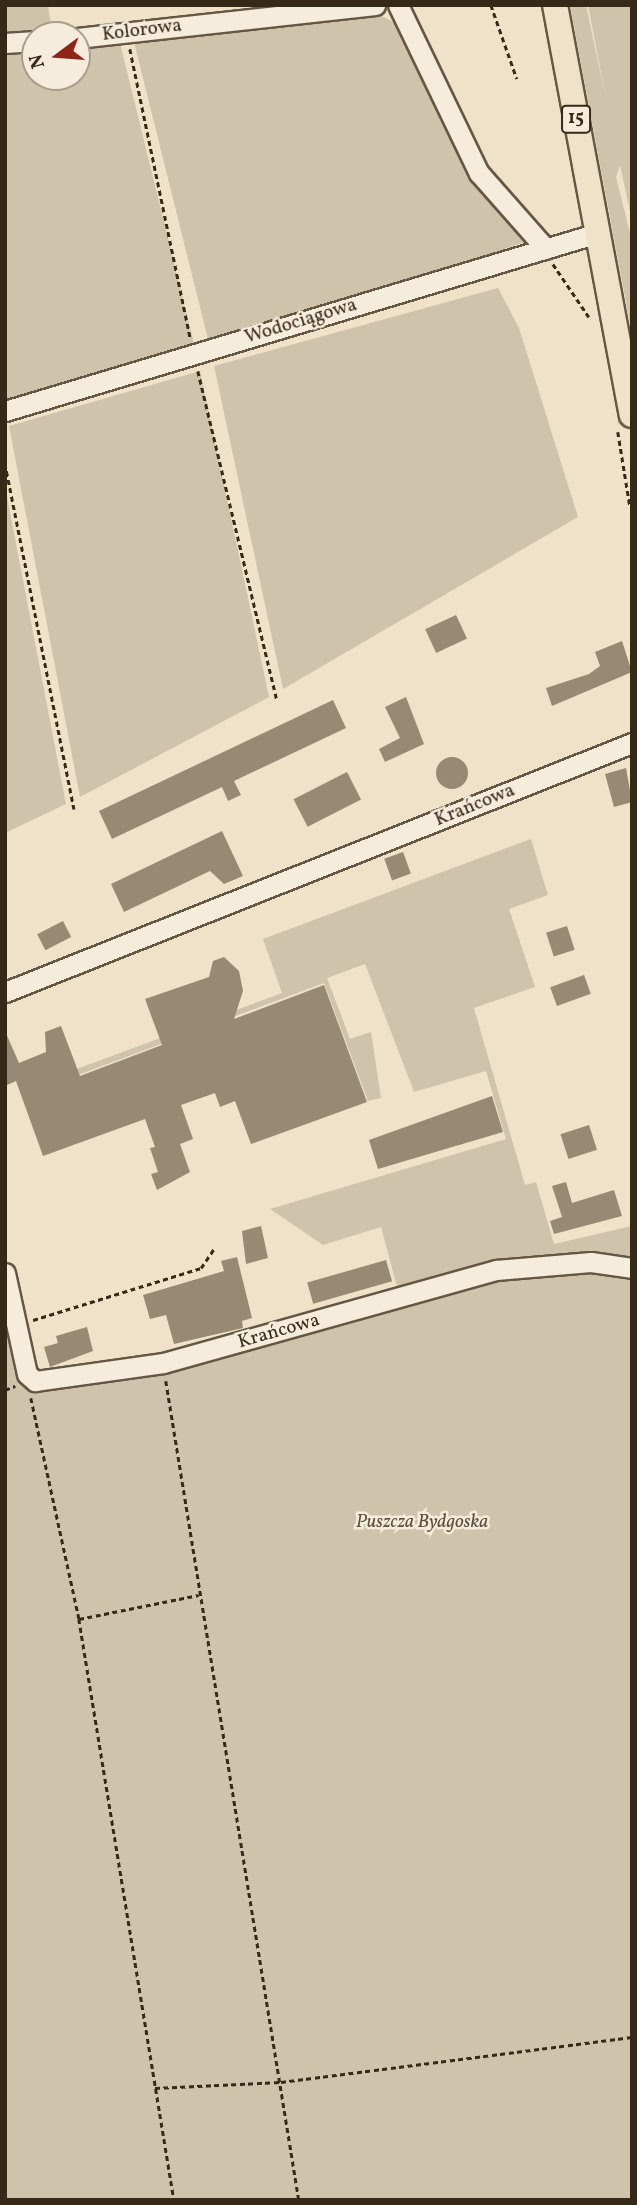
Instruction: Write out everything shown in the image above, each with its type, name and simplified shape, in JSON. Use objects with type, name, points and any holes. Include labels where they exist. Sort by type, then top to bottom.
[{"type":"main road","name":"15","points":[[555,5],[598,233],[624,419]]},
{"type":"street","name":"Kolorowa","points":[[91,36],[375,5]]},
{"type":"street","points":[[398,5],[479,173],[546,248]]},
{"type":"street","name":"Wodociągowa","points":[[5,411],[598,233]]},
{"type":"street","name":"Krańcowa","points":[[5,992],[632,743]]},
{"type":"street","name":"Krańcowa","points":[[27,1374],[35,1381],[163,1363],[496,1270],[591,1262],[632,1268]]},
{"type":"street","points":[[5,1273],[27,1374]]},
{"type":"path","points":[[491,5],[517,79]]},
{"type":"path","points":[[546,248],[562,284],[589,317]]},
{"type":"path","points":[[624,419],[630,506]]},
{"type":"path","points":[[5,463],[74,809]]},
{"type":"path","points":[[16,1325],[201,1268],[215,1247]]},
{"type":"path","points":[[163,1363],[299,2200]]},
{"type":"path","points":[[27,1374],[79,1619],[174,2200]]},
{"type":"path","points":[[79,1619],[200,1594]]},
{"type":"path","points":[[155,2088],[281,2082],[632,2037]]},
{"type":"green space","points":[[5,5],[48,5],[50,21],[21,21],[21,34],[5,36]]},
{"type":"green space","points":[[570,5],[586,5],[606,99],[588,5],[632,5],[632,221],[620,165],[616,177],[632,241],[632,334]]},
{"type":"green space","points":[[338,14],[379,15],[400,25],[530,240],[211,351],[133,38]]},
{"type":"green space","points":[[119,39],[197,356],[5,402],[5,51],[21,49],[21,91],[91,91],[91,42]]},
{"type":"green space","points":[[498,288],[519,328],[578,517],[283,689],[214,366]]},
{"type":"green space","points":[[200,371],[269,697],[80,797],[9,426]]},
{"type":"green space","points":[[5,486],[66,804],[5,833]]},
{"type":"green space","name":"Puszcza Bydgoska","points":[[531,839],[548,895],[509,909],[535,987],[474,1008],[525,1185],[536,1182],[554,1244],[632,1226],[632,2200],[5,2200],[5,1288],[35,1380],[140,1368],[400,1298],[381,1227],[323,1245],[270,1209],[506,1139],[486,1071],[414,1092],[365,964],[327,978],[350,1039],[371,1032],[381,1098],[368,1101],[324,983],[22,1096],[20,1090],[282,993],[263,939]]},
{"type":"building","points":[[456,615],[467,639],[436,653],[425,629]]},
{"type":"building","points":[[622,641],[632,672],[552,706],[546,688],[589,674],[600,666],[595,652]]},
{"type":"building","points":[[406,697],[424,744],[385,762],[379,749],[400,738],[385,707]]},
{"type":"building","points":[[333,700],[346,728],[234,781],[241,795],[228,801],[222,787],[112,839],[99,811]]},
{"type":"building","points":[[452,757],[463,762],[468,773],[463,784],[452,789],[441,784],[436,773],[441,762]]},
{"type":"building","points":[[626,768],[632,802],[614,807],[605,774]]},
{"type":"building","points":[[347,772],[361,800],[308,827],[294,799]]},
{"type":"building","points":[[222,831],[243,876],[224,884],[210,871],[124,912],[111,884]]},
{"type":"building","points":[[403,852],[411,874],[392,880],[384,859]]},
{"type":"building","points":[[63,921],[71,937],[45,950],[37,934]]},
{"type":"building","points":[[567,926],[575,950],[554,957],[546,933]]},
{"type":"building","points":[[224,957],[239,971],[243,991],[234,1019],[324,985],[367,1102],[251,1144],[235,1101],[220,1107],[215,1093],[181,1105],[193,1139],[180,1144],[190,1172],[157,1190],[151,1174],[158,1172],[150,1148],[155,1147],[145,1119],[43,1156],[16,1081],[5,1086],[5,1031],[19,1063],[46,1052],[45,1032],[61,1026],[80,1076],[162,1045],[145,999],[209,977],[213,961]]},
{"type":"building","points":[[584,975],[591,994],[557,1006],[550,987]]},
{"type":"building","points":[[492,1096],[503,1132],[378,1169],[369,1140]]},
{"type":"building","points":[[589,1125],[597,1150],[569,1159],[560,1134]]},
{"type":"building","points":[[566,1182],[572,1203],[614,1190],[622,1216],[554,1234],[550,1221],[562,1217],[552,1186]]},
{"type":"building","points":[[261,1226],[268,1258],[246,1264],[242,1231]]},
{"type":"building","points":[[237,1257],[252,1318],[242,1321],[243,1328],[174,1344],[166,1315],[150,1319],[143,1295],[224,1271],[221,1261]]},
{"type":"building","points":[[386,1260],[392,1281],[313,1304],[307,1283]]},
{"type":"building","points":[[87,1327],[93,1351],[50,1367],[44,1347],[58,1343],[56,1336]]}]
